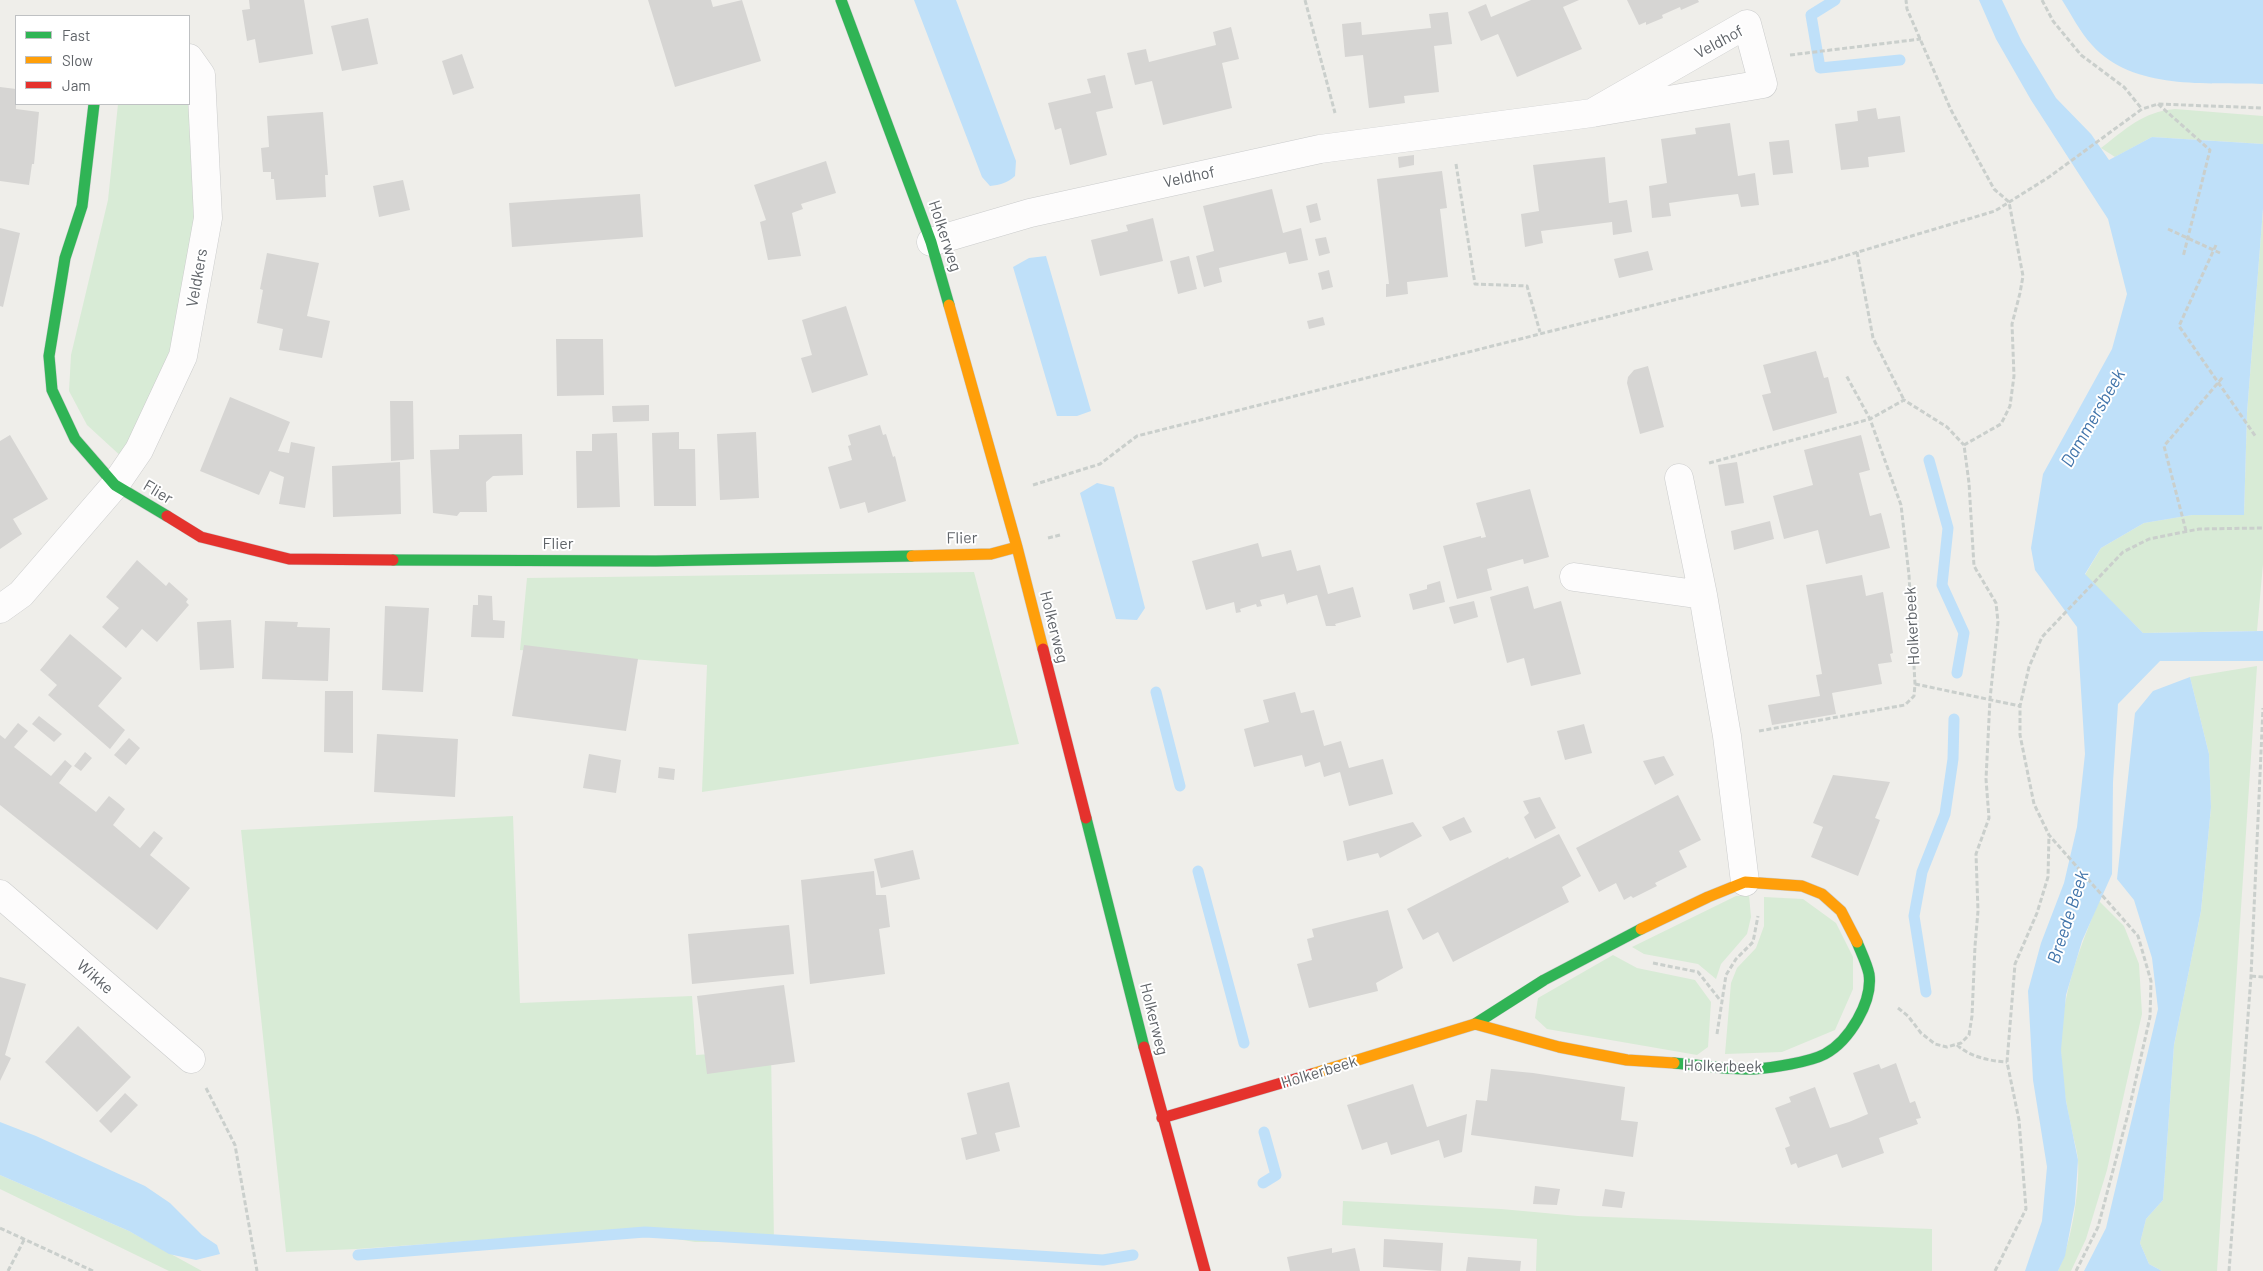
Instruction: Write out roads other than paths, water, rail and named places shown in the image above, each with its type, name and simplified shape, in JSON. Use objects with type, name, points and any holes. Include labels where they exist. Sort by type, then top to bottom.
[{"type":"street","name":"Holkerweg","points":[[841,0],[931,242],[1017,546],[1162,1118],[1206,1271]]},
{"type":"street","name":"Veldhof","points":[[931,242],[1030,213],[1320,148],[1344,147],[1451,130],[1592,114],[1763,84],[1747,24],[1592,114]]},
{"type":"street","name":"Veldkers","points":[[0,609],[21,594],[115,485],[139,450],[183,356],[208,218],[201,75],[190,59]]},
{"type":"street","points":[[94,105],[82,206],[65,258],[49,356],[52,390],[76,439],[115,485]]},
{"type":"street","points":[[1679,478],[1703,595],[1752,883]]},
{"type":"street","name":"Flier","points":[[115,485],[201,537],[289,559],[656,561],[991,554],[1017,546]]},
{"type":"street","points":[[1574,577],[1703,595]]},
{"type":"street","name":"Holkerbeek","points":[[1162,1118],[1201,1108],[1476,1024],[1544,980],[1618,941],[1708,897],[1752,883],[1802,886],[1822,894],[1841,911],[1855,935],[1863,953],[1869,975],[1867,997],[1862,1012],[1850,1032],[1825,1054],[1791,1064],[1754,1069],[1713,1068],[1627,1060],[1559,1047],[1476,1024]]},
{"type":"street","name":"Wikke","points":[[0,894],[191,1059]]},
{"type":"water","points":[[914,0],[956,0],[1016,161],[1015,176],[1006,182],[990,186],[982,177]]},
{"type":"water","points":[[1979,0],[2002,0],[2022,42],[2056,98],[2091,134],[2109,160],[2152,137],[2263,144],[2263,209],[2247,413],[2244,515],[2192,515],[2144,523],[2101,548],[2085,574],[2143,633],[2263,631],[2263,661],[2160,661],[2118,704],[2113,782],[2112,874],[2082,941],[2066,995],[2061,1050],[2066,1101],[2078,1160],[2075,1204],[2065,1256],[2058,1271],[2025,1271],[2042,1221],[2047,1167],[2033,1080],[2028,991],[2041,943],[2064,883],[2077,827],[2085,754],[2077,627],[2035,570],[2031,548],[2043,474],[2112,349],[2127,294],[2108,219],[2031,100],[1996,39]]},
{"type":"water","points":[[2062,0],[2263,0],[2263,84],[2172,81],[2149,77],[2128,70],[2109,60],[2092,45]]},
{"type":"water","points":[[1046,256],[1091,411],[1077,416],[1057,416],[1013,267],[1029,258]]},
{"type":"water","points":[[1097,483],[1114,487],[1145,608],[1137,620],[1116,619],[1080,493]]},
{"type":"water","points":[[2190,677],[2209,754],[2211,807],[2201,911],[2174,1045],[2163,1200],[2146,1219],[2140,1243],[2149,1264],[2162,1271],[2084,1271],[2106,1228],[2158,1009],[2152,958],[2134,900],[2117,879],[2135,713],[2153,691]]},
{"type":"water","points":[[0,1122],[36,1136],[145,1186],[170,1203],[202,1235],[217,1245],[220,1254],[196,1260],[169,1254],[129,1231],[0,1175]]},
{"type":"waterway","points":[[1835,0],[1811,15],[1820,68],[1900,60]]},
{"type":"waterway","points":[[1929,460],[1948,528],[1942,585],[1964,633],[1957,673]]},
{"type":"waterway","points":[[1156,692],[1180,786]]},
{"type":"waterway","points":[[1926,992],[1914,916],[1922,872],[1945,814],[1953,759],[1954,719]]},
{"type":"waterway","points":[[1198,871],[1244,1043]]},
{"type":"waterway","points":[[1263,1183],[1276,1175],[1264,1132]]},
{"type":"waterway","points":[[358,1255],[645,1232],[1103,1260],[1133,1255]]},
{"type":"water label","name":"Dammersbeek","points":[[2093,418]]},
{"type":"water label","name":"Breede Beek","points":[[2068,917]]}]
